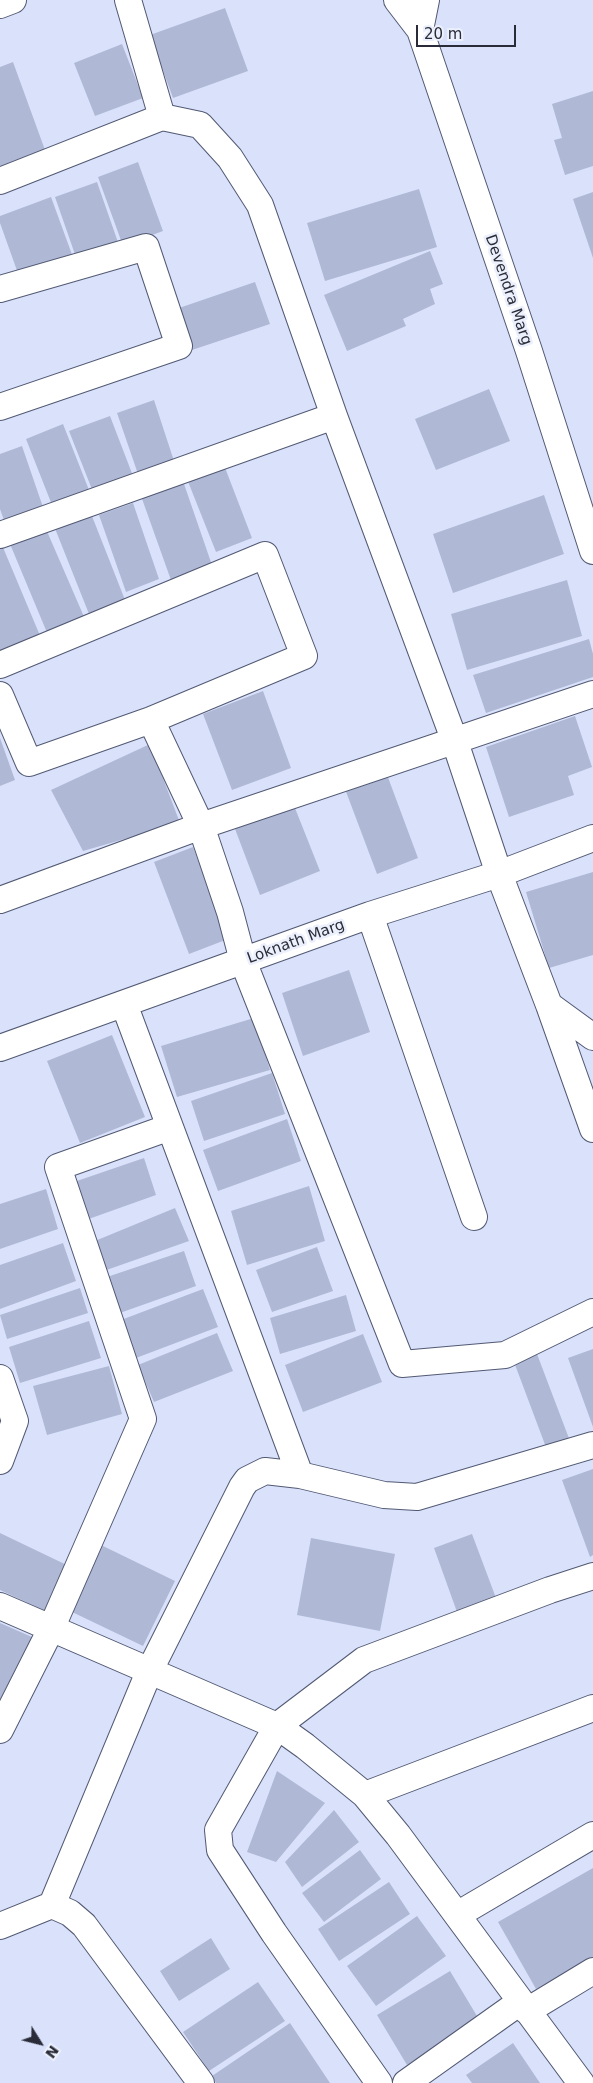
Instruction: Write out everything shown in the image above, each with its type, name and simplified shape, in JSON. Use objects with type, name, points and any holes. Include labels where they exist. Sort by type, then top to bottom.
[{"type":"street","points":[[0,5],[13,0]]},
{"type":"street","points":[[128,0],[162,117]]},
{"type":"street","name":"Devendra Marg","points":[[397,0],[420,30],[529,351],[593,551]]},
{"type":"street","points":[[420,30],[426,0]]},
{"type":"street","points":[[0,181],[162,117],[200,126],[230,158],[260,205],[334,416],[454,739],[499,874],[549,1005],[593,1129]]},
{"type":"street","points":[[0,290],[146,247],[179,346],[0,407]]},
{"type":"street","points":[[0,535],[334,416]]},
{"type":"street","points":[[0,665],[265,555],[304,656],[152,720],[30,763],[0,695]]},
{"type":"street","points":[[0,900],[201,826],[454,739],[593,694]]},
{"type":"street","points":[[152,720],[201,826],[230,912],[243,961],[402,1364],[505,1355],[593,1312]]},
{"type":"street","name":"Loknath Marg","points":[[0,1048],[370,915],[499,874],[593,838]]},
{"type":"street","points":[[370,915],[474,1217]]},
{"type":"street","points":[[124,1004],[300,1474]]},
{"type":"street","points":[[549,1005],[593,1037]]},
{"type":"street","points":[[0,1730],[51,1629],[143,1419],[58,1167],[170,1127]]},
{"type":"street","points":[[0,1378],[15,1421],[0,1461]]},
{"type":"street","points":[[0,1926],[52,1905],[149,1672],[247,1480],[265,1471],[300,1474],[384,1495],[417,1497],[593,1445]]},
{"type":"street","points":[[379,2083],[274,1933],[220,1850],[218,1830],[277,1726],[364,1660],[550,1590],[593,1576]]},
{"type":"street","points":[[0,1606],[277,1726],[306,1746],[365,1795],[398,1835],[581,2083]]},
{"type":"street","points":[[365,1795],[593,1708]]},
{"type":"street","points":[[456,1915],[593,1835]]},
{"type":"street","points":[[52,1905],[70,1913],[84,1925],[201,2083]]},
{"type":"street","points":[[406,2083],[523,2006],[593,1971]]},
{"type":"building","points":[[225,8],[248,71],[173,98],[150,35]]},
{"type":"building","points":[[122,44],[143,98],[95,116],[74,63]]},
{"type":"building","points":[[13,62],[45,150],[0,171],[0,67]]},
{"type":"building","points":[[593,91],[593,166],[565,175],[554,140],[562,138],[552,104]]},
{"type":"building","points":[[138,162],[163,231],[123,246],[98,177]]},
{"type":"building","points":[[97,182],[120,248],[78,263],[55,197]]},
{"type":"building","points":[[419,189],[437,247],[325,281],[307,223]]},
{"type":"building","points":[[593,192],[593,258],[573,199]]},
{"type":"building","points":[[51,197],[74,260],[20,279],[0,223],[0,216]]},
{"type":"building","points":[[430,251],[443,284],[430,289],[435,304],[403,319],[406,326],[347,351],[324,295]]},
{"type":"building","points":[[255,282],[270,324],[192,350],[179,308]]},
{"type":"building","points":[[489,389],[510,441],[436,470],[415,419]]},
{"type":"building","points":[[154,400],[174,461],[138,474],[117,413]]},
{"type":"building","points":[[110,416],[133,476],[93,492],[69,431]]},
{"type":"building","points":[[63,424],[89,490],[52,505],[26,439]]},
{"type":"building","points":[[22,446],[45,513],[6,526],[0,509],[0,454]]},
{"type":"building","points":[[224,465],[252,538],[216,552],[187,479]]},
{"type":"building","points":[[183,481],[213,568],[172,583],[141,496]]},
{"type":"building","points":[[544,495],[564,554],[453,593],[433,534]]},
{"type":"building","points":[[133,503],[159,579],[126,592],[99,515]]},
{"type":"building","points":[[90,511],[127,605],[91,619],[54,526]]},
{"type":"building","points":[[46,529],[85,619],[48,635],[10,544]]},
{"type":"building","points":[[2,545],[41,638],[0,655],[0,546]]},
{"type":"building","points":[[567,580],[582,636],[467,670],[451,614]]},
{"type":"building","points":[[589,639],[593,654],[593,677],[486,713],[473,675]]},
{"type":"building","points":[[263,691],[291,768],[232,790],[203,714]]},
{"type":"building","points":[[575,716],[592,767],[568,776],[574,795],[509,817],[486,747]]},
{"type":"building","points":[[0,738],[15,780],[0,786]]},
{"type":"building","points":[[150,744],[180,823],[83,851],[51,790]]},
{"type":"building","points":[[386,772],[418,858],[377,874],[345,789]]},
{"type":"building","points":[[291,798],[320,871],[260,895],[232,821]]},
{"type":"building","points":[[193,847],[228,939],[189,954],[154,862]]},
{"type":"building","points":[[593,872],[593,955],[549,968],[526,892]]},
{"type":"building","points":[[349,970],[370,1032],[303,1056],[282,993]]},
{"type":"building","points":[[254,1018],[270,1070],[177,1097],[161,1046]]},
{"type":"building","points":[[112,1035],[145,1117],[80,1143],[47,1061]]},
{"type":"building","points":[[272,1073],[285,1114],[204,1141],[191,1101]]},
{"type":"building","points":[[287,1119],[301,1161],[218,1191],[203,1150]]},
{"type":"building","points":[[144,1158],[156,1195],[83,1221],[71,1183]]},
{"type":"building","points":[[309,1186],[325,1241],[247,1265],[231,1211]]},
{"type":"building","points":[[46,1189],[58,1229],[0,1249],[0,1204]]},
{"type":"building","points":[[175,1208],[189,1241],[98,1273],[90,1243]]},
{"type":"building","points":[[63,1243],[76,1281],[0,1309],[0,1265]]},
{"type":"building","points":[[317,1247],[333,1291],[272,1312],[256,1270]]},
{"type":"building","points":[[184,1251],[196,1286],[117,1314],[104,1278]]},
{"type":"building","points":[[80,1288],[88,1313],[7,1339],[0,1315]]},
{"type":"building","points":[[203,1289],[218,1327],[136,1358],[121,1320]]},
{"type":"building","points":[[346,1295],[356,1331],[280,1354],[270,1318]]},
{"type":"building","points":[[89,1321],[101,1358],[20,1383],[9,1347]]},
{"type":"building","points":[[217,1333],[233,1371],[154,1402],[138,1365]]},
{"type":"building","points":[[363,1334],[382,1382],[303,1412],[285,1365]]},
{"type":"building","points":[[593,1349],[593,1427],[568,1358]]},
{"type":"building","points":[[537,1354],[570,1441],[547,1450],[514,1362]]},
{"type":"building","points":[[109,1366],[122,1414],[47,1435],[33,1386]]},
{"type":"building","points":[[593,1469],[593,1555],[590,1557],[562,1480]]},
{"type":"building","points":[[0,1533],[73,1568],[50,1613],[0,1590]]},
{"type":"building","points":[[472,1534],[496,1598],[457,1612],[434,1548]]},
{"type":"building","points":[[311,1538],[395,1554],[380,1631],[297,1615]]},
{"type":"building","points":[[101,1545],[175,1581],[143,1646],[70,1611]]},
{"type":"building","points":[[0,1623],[32,1637],[0,1713]]},
{"type":"building","points":[[277,1771],[325,1803],[276,1862],[247,1852]]},
{"type":"building","points":[[334,1810],[359,1842],[302,1887],[285,1862]]},
{"type":"building","points":[[360,1850],[381,1879],[324,1922],[302,1893]]},
{"type":"building","points":[[593,1868],[593,1957],[536,1989],[498,1922]]},
{"type":"building","points":[[389,1882],[410,1914],[339,1961],[318,1929]]},
{"type":"building","points":[[417,1916],[446,1956],[376,2006],[347,1966]]},
{"type":"building","points":[[211,1938],[230,1969],[179,2001],[160,1971]]},
{"type":"building","points":[[450,1971],[480,2021],[407,2065],[377,2015]]},
{"type":"building","points":[[258,1982],[285,2021],[209,2071],[183,2032]]},
{"type":"building","points":[[290,2023],[330,2083],[216,2083],[212,2076]]},
{"type":"building","points":[[513,2043],[540,2083],[472,2083],[466,2075]]}]
